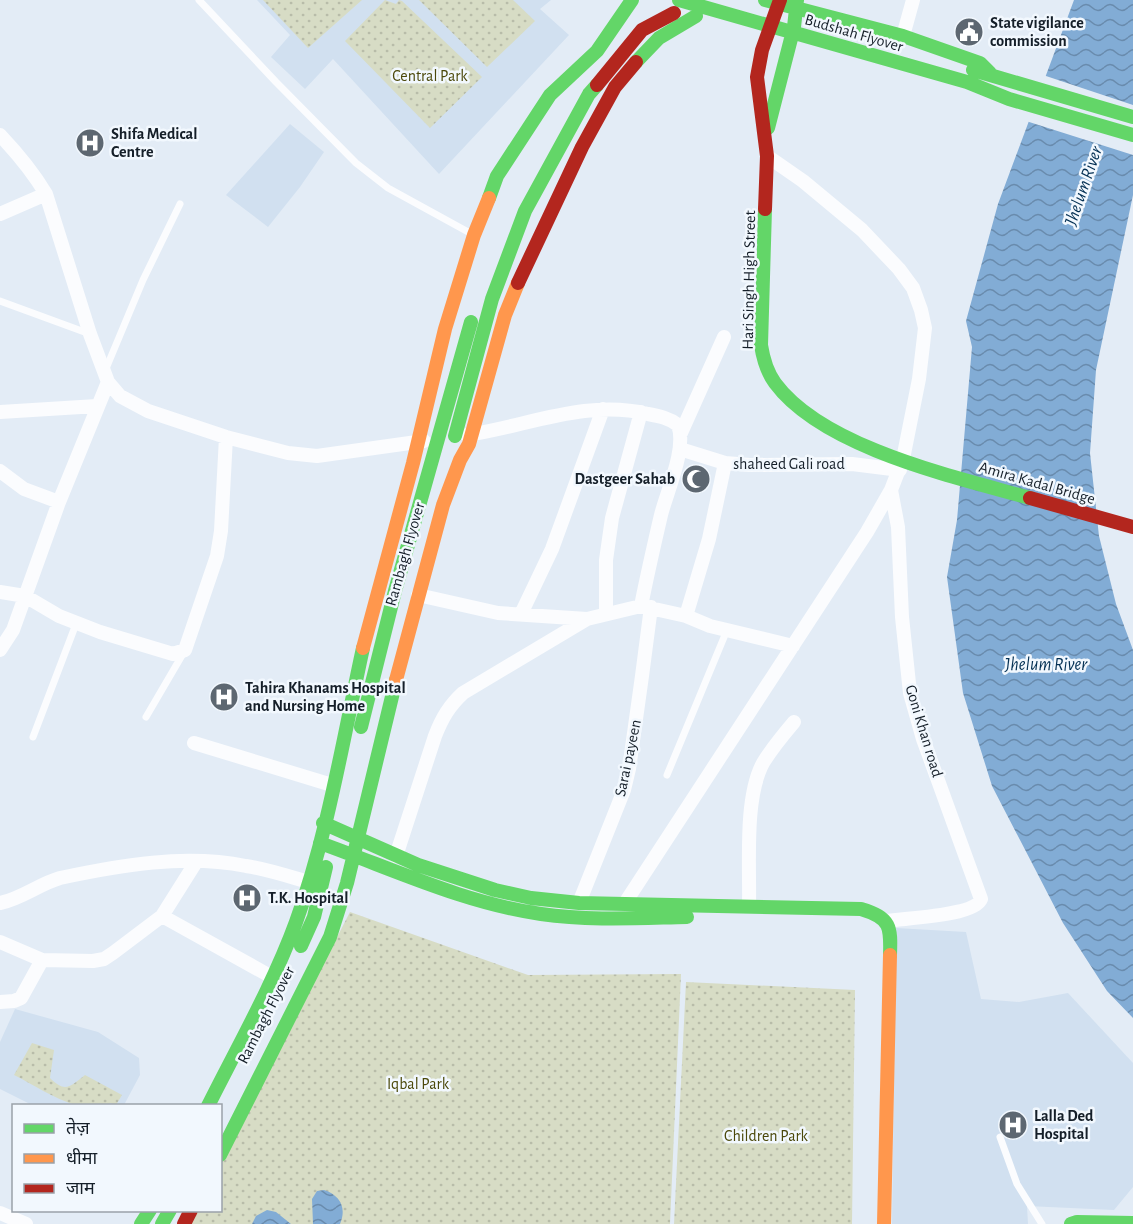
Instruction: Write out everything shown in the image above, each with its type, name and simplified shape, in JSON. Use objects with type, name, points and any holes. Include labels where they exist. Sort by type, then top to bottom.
[{"type":"main road","points":[[573,90],[632,0]]},
{"type":"main road","name":"Budshah Flyover","points":[[712,0],[989,83]]},
{"type":"main road","points":[[765,0],[797,4],[903,36],[980,63],[989,83],[1009,99],[1133,135]]},
{"type":"main road","points":[[766,136],[757,69],[780,2]]},
{"type":"main road","points":[[664,3],[680,5],[696,16],[768,35],[789,43],[972,92],[989,83],[1016,82],[1133,117]]},
{"type":"main road","points":[[766,136],[794,27],[797,4]]},
{"type":"main road","name":"Budshah Flyover","points":[[680,5],[969,76]]},
{"type":"main road","name":"Rambagh Flyover","points":[[222,1142],[322,934],[334,897],[347,837],[410,593],[476,363],[492,298],[525,211],[557,148],[589,94],[642,30],[680,5]]},
{"type":"main road","points":[[557,148],[659,38],[696,16]]},
{"type":"main road","points":[[209,1104],[272,977],[296,922],[320,843],[370,620],[419,441],[447,320],[474,235],[497,176],[525,132],[550,95],[597,51]]},
{"type":"main road","points":[[222,1151],[330,937],[443,505],[472,435],[505,315],[553,205],[615,87]]},
{"type":"main road","name":"Hari Singh High Street","points":[[766,136],[766,225],[761,327],[761,345],[765,363],[776,385],[814,419],[902,464],[933,471]]},
{"type":"main road","points":[[500,238],[522,189]]},
{"type":"main road","name":"Rambagh Flyover","points":[[222,1105],[314,917],[395,591],[474,311]]},
{"type":"main road","name":"Amira Kadal Bridge","points":[[933,471],[1133,527]]},
{"type":"main road","points":[[323,823],[396,856],[429,868],[495,890],[531,898],[579,903],[861,909],[877,914],[887,921],[891,932],[884,1224]]},
{"type":"main road","points":[[320,843],[454,893],[540,914],[615,919],[743,915],[867,920],[877,925],[881,937],[874,1224]]},
{"type":"main road","points":[[1071,1224],[1077,1222],[1133,1223]]},
{"type":"street","points":[[903,36],[913,0]]},
{"type":"street","points":[[0,135],[21,157],[46,194],[105,378],[120,396],[141,408],[226,437],[288,453],[317,456],[472,435],[578,410],[641,412],[673,421],[678,425],[681,434]]},
{"type":"street","points":[[626,903],[867,532],[891,490],[902,464],[919,379],[925,328],[913,288],[862,230],[803,181],[767,156]]},
{"type":"street","points":[[0,214],[46,194]]},
{"type":"street","name":"Sarai payeen","points":[[579,903],[624,790],[629,769],[642,676],[646,607],[657,534],[680,449],[681,434],[723,337]]},
{"type":"street","points":[[0,650],[13,630],[58,502],[97,406],[105,378]]},
{"type":"street","points":[[0,412],[97,406]]},
{"type":"street","points":[[521,614],[552,549],[603,409]]},
{"type":"street","points":[[606,613],[606,560],[612,518],[641,412]]},
{"type":"street","points":[[0,592],[25,596],[76,624],[173,654],[185,650],[218,556],[226,437]]},
{"type":"street","name":"shaheed Gali road","points":[[680,449],[725,463],[750,465],[902,464]]},
{"type":"street","points":[[686,616],[709,539],[725,463]]},
{"type":"street","points":[[0,471],[24,489],[58,502]]},
{"type":"street","name":"Goni Khan road","points":[[887,921],[961,912],[977,905],[981,894],[923,739],[910,693],[902,617],[898,527],[891,490]]},
{"type":"street","points":[[418,595],[498,613],[587,619]]},
{"type":"street","points":[[396,856],[435,736],[442,718],[452,703],[463,693],[587,619],[606,613],[646,607],[793,646]]},
{"type":"street","points":[[749,906],[751,808],[755,785],[762,765],[794,722]]},
{"type":"street","points":[[194,743],[332,785]]},
{"type":"street","points":[[0,903],[15,899],[46,882],[154,862],[244,865],[308,882]]},
{"type":"street","points":[[0,942],[42,960],[86,962],[104,959],[162,916],[196,862]]},
{"type":"street","points":[[162,916],[272,977]]},
{"type":"street","points":[[0,1002],[21,998],[42,960]]},
{"type":"street","points":[[0,1213],[26,1224]]},
{"type":"lane","points":[[199,0],[356,163],[388,188],[474,235]]},
{"type":"lane","points":[[105,378],[143,280],[180,204]]},
{"type":"lane","points":[[0,301],[90,334]]},
{"type":"lane","points":[[33,737],[76,624]]},
{"type":"lane","points":[[667,775],[727,630]]},
{"type":"lane","points":[[146,717],[185,650]]},
{"type":"lane","points":[[1000,1137],[1017,1184],[1042,1224]]},
{"type":"shaded area","points":[[257,0],[551,0],[540,9],[569,35],[439,174],[333,59],[305,89],[271,57],[290,35]]},
{"type":"shaded area","points":[[290,124],[324,152],[268,227],[226,195]]},
{"type":"shaded area","name":"Lalla Ded Hospital","points":[[896,928],[966,932],[981,999],[1019,1002],[1068,993],[1133,1063],[1133,1187],[1114,1210],[1027,1206],[1028,1224],[892,1224]]},
{"type":"shaded area","points":[[15,1009],[98,1032],[139,1058],[140,1075],[125,1104],[30,1104],[0,1089],[0,1042]]},
{"type":"green space","points":[[263,0],[362,0],[308,48]]},
{"type":"green space","name":"Central Park","points":[[385,0],[396,4],[399,0],[402,1],[482,77],[430,128],[345,41]]},
{"type":"green space","name":"Central Park","points":[[419,0],[513,0],[535,21],[487,67]]},
{"type":"green space","name":"Iqbal Park","points":[[350,912],[528,975],[681,974],[670,1224],[188,1224],[194,1212],[222,1212],[222,1160]]},
{"type":"green space","name":"Children Park","points":[[686,982],[855,990],[852,1224],[674,1224]]},
{"type":"green space","points":[[32,1043],[54,1050],[50,1078],[60,1086],[68,1087],[85,1075],[122,1095],[117,1104],[72,1104],[14,1075]]},
{"type":"water","name":"Jhelum River","points":[[1074,0],[1133,0],[1133,195],[1096,370],[1090,453],[1099,536],[1116,604],[1133,650],[1133,1018],[1107,991],[1063,923],[992,786],[963,693],[947,577],[957,520],[972,347],[966,321],[998,204]]},
{"type":"water","points":[[324,1190],[334,1195],[341,1203],[343,1213],[340,1224],[313,1224],[312,1199],[317,1191]]},
{"type":"water","points":[[267,1210],[276,1212],[291,1224],[252,1224],[256,1216]]},
{"type":"pier","points":[[1043,75],[1133,105],[1133,155],[1026,121]]},
{"type":"traffic: fast","points":[[489,198],[497,176],[550,95],[597,51],[632,0]]},
{"type":"traffic: fast","points":[[679,0],[967,82],[1009,99],[1133,135]]},
{"type":"traffic: fast","points":[[765,0],[903,36],[980,63],[990,73]]},
{"type":"traffic: fast","points":[[768,128],[794,27],[797,0]]},
{"type":"traffic: fast","points":[[636,62],[659,38],[696,16]]},
{"type":"traffic: fast","points":[[973,70],[1133,117]]},
{"type":"traffic: fast","points":[[455,436],[492,299],[525,211],[589,94],[597,85]]},
{"type":"traffic: fast","points":[[765,209],[761,345],[766,365],[775,383],[797,406],[825,425],[857,442],[929,470],[1030,498]]},
{"type":"traffic: fast","points":[[361,727],[395,591],[471,322]]},
{"type":"traffic: fast","points":[[209,1104],[266,992],[296,922],[326,821],[363,648]]},
{"type":"traffic: fast","points":[[222,1151],[330,937],[347,883],[396,680]]},
{"type":"traffic: fast","points":[[323,823],[418,865],[495,890],[531,898],[579,903],[861,909],[884,920],[889,931],[890,955]]},
{"type":"traffic: fast","points":[[320,843],[456,894],[512,909],[577,918],[687,917]]},
{"type":"traffic: fast","points":[[301,946],[314,917],[326,867]]},
{"type":"traffic: fast","points":[[141,1224],[149,1212]]},
{"type":"traffic: fast","points":[[162,1224],[169,1212]]},
{"type":"traffic: fast","points":[[1071,1224],[1077,1222],[1133,1223]]},
{"type":"traffic: slow","points":[[363,648],[413,463],[445,329],[474,235],[489,198]]},
{"type":"traffic: slow","points":[[396,680],[443,505],[460,460],[469,444],[505,315],[518,283]]},
{"type":"traffic: slow","points":[[884,1224],[890,955]]},
{"type":"traffic: jam","points":[[765,209],[767,156],[757,77],[762,50],[780,0]]},
{"type":"traffic: jam","points":[[597,85],[642,30],[674,13]]},
{"type":"traffic: jam","points":[[518,283],[582,147],[615,87],[636,62]]},
{"type":"traffic: jam","points":[[1030,498],[1133,527]]},
{"type":"traffic: jam","points":[[184,1224],[190,1212]]},
{"type":"place","name":"State vigilance commission","points":[[969,32]]},
{"type":"place","name":"Shifa Medical Centre","points":[[90,143]]},
{"type":"place","name":"Dastgeer Sahab","points":[[696,479]]},
{"type":"place","name":"Tahira Khanams Hospital and Nursing Home","points":[[224,697]]},
{"type":"place","name":"T.K. Hospital","points":[[247,898]]},
{"type":"place","name":"Lalla Ded Hospital","points":[[1013,1125]]}]
